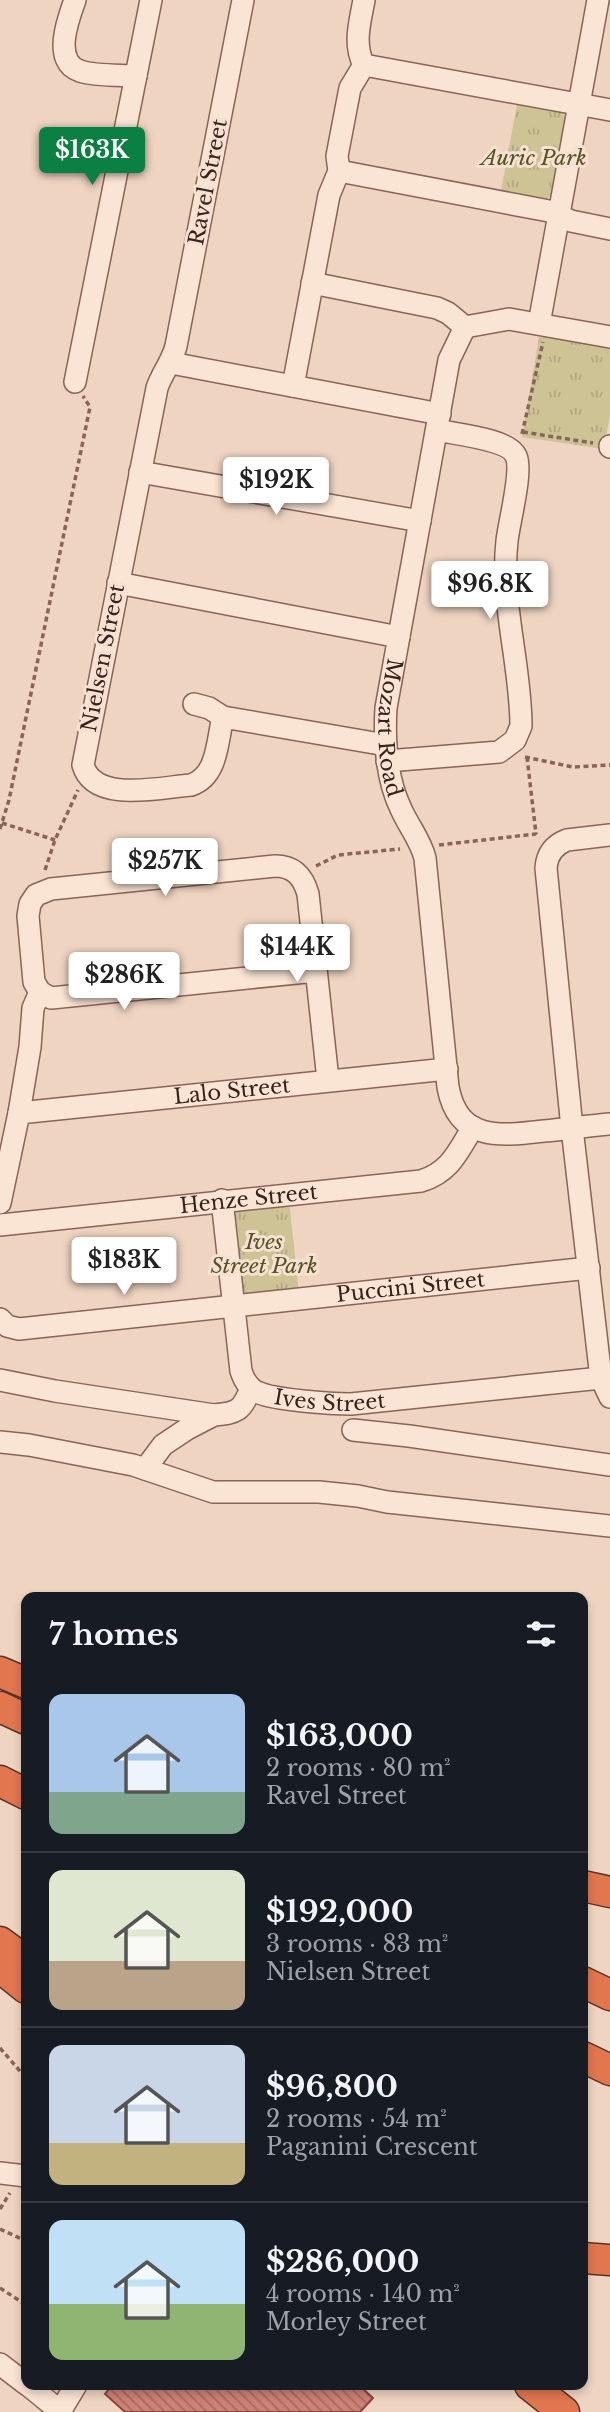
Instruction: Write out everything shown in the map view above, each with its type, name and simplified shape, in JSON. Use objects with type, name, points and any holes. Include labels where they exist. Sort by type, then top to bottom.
[{"type":"highway","points":[[0,1672],[21,1681]]},
{"type":"highway","points":[[0,1707],[21,1717]]},
{"type":"highway","points":[[0,1781],[21,1792]]},
{"type":"highway","points":[[588,1887],[610,1892]]},
{"type":"highway","points":[[0,1942],[21,1957]]},
{"type":"highway","points":[[0,1967],[21,1984]]},
{"type":"highway","points":[[588,1984],[610,1995]]},
{"type":"highway","points":[[588,2059],[610,2070]]},
{"type":"highway","points":[[588,2258],[610,2260]]},
{"type":"highway","points":[[536,2390],[564,2412]]},
{"type":"street","points":[[75,0],[64,48],[69,63],[80,72],[136,76]]},
{"type":"street","points":[[75,382],[151,0]]},
{"type":"street","name":"Ravel Street","points":[[140,472],[157,388],[163,373],[172,363],[243,0]]},
{"type":"street","points":[[364,0],[358,39],[358,51],[364,65]]},
{"type":"street","points":[[542,324],[579,104],[600,1]]},
{"type":"street","points":[[293,386],[329,195],[338,171],[337,156],[350,88],[364,65]]},
{"type":"street","points":[[364,65],[610,110]]},
{"type":"street","points":[[338,171],[549,211],[570,221],[610,229]]},
{"type":"street","points":[[312,283],[438,308],[465,327],[480,326],[503,319],[610,337]]},
{"type":"street","name":"Mozart Road","points":[[465,327],[449,360],[386,708],[386,753],[395,796],[419,838],[425,858],[447,1069],[454,1106],[473,1127]]},
{"type":"street","points":[[172,363],[293,386],[438,422],[496,443],[512,450],[516,456],[517,482],[507,540],[506,573],[521,726],[515,740],[499,752],[386,753],[223,717],[209,708],[194,704]]},
{"type":"street","points":[[140,472],[420,522]]},
{"type":"street","name":"Nielsen Street","points":[[86,774],[84,757],[140,472]]},
{"type":"street","points":[[118,583],[399,637]]},
{"type":"street","points":[[86,774],[104,788],[127,790],[199,782],[205,778],[212,766],[223,717]]},
{"type":"street","points":[[605,1387],[572,1128],[547,862],[556,846],[567,840],[610,835]]},
{"type":"street","points":[[316,971],[57,998],[45,996],[34,982],[28,916],[30,904],[36,895],[51,889],[283,866],[298,874],[307,888],[328,1080]]},
{"type":"street","points":[[0,1203],[19,1113],[30,1047],[33,1008],[40,992]]},
{"type":"street","name":"Lalo Street","points":[[19,1113],[447,1069]]},
{"type":"street","points":[[473,1127],[498,1135],[610,1124]]},
{"type":"street","name":"Henze Street","points":[[0,1225],[421,1181],[439,1175],[447,1168],[473,1127]]},
{"type":"street","name":"Ives Street","points":[[222,1200],[241,1371],[251,1388],[266,1396],[351,1404],[605,1387]]},
{"type":"street","name":"Puccini Street","points":[[233,1306],[589,1268]]},
{"type":"street","points":[[0,1318],[7,1326],[19,1329],[233,1306]]},
{"type":"street","points":[[0,1380],[214,1415],[234,1413],[244,1404],[251,1388]]},
{"type":"street","points":[[405,1399],[409,1436]]},
{"type":"street","points":[[145,1469],[163,1445],[214,1415]]},
{"type":"street","points":[[353,1430],[610,1465]]},
{"type":"street","points":[[0,1442],[76,1453],[145,1469],[213,1492],[318,1492],[610,1526]]},
{"type":"street","points":[[0,2173],[21,2175]]},
{"type":"street","points":[[0,2364],[21,2380]]},
{"type":"street","points":[[35,2390],[61,2411],[73,2390]]},
{"type":"path","points":[[516,456],[523,432],[542,324]]},
{"type":"path","points":[[0,829],[9,800],[90,407],[75,382]]},
{"type":"path","points":[[523,432],[610,446]]},
{"type":"path","points":[[499,752],[573,767],[610,765]]},
{"type":"path","points":[[527,757],[536,834]]},
{"type":"path","points":[[36,895],[55,840],[86,774]]},
{"type":"path","points":[[2,823],[55,840]]},
{"type":"path","points":[[0,2048],[21,2072]]},
{"type":"path","points":[[0,2229],[21,2239]]},
{"type":"path","points":[[0,2288],[21,2302]]},
{"type":"green space","name":"Auric Park","points":[[518,99],[560,109],[567,119],[554,193],[543,202],[500,196]]},
{"type":"green space","points":[[540,332],[610,347],[610,415],[604,449],[522,437]]},
{"type":"green space","name":"Ives Street Park","points":[[289,1200],[299,1293],[248,1296],[243,1293],[232,1217],[238,1209]]},
{"type":"building","points":[[108,2390],[364,2390],[373,2398],[360,2412],[125,2412],[105,2394]]}]
